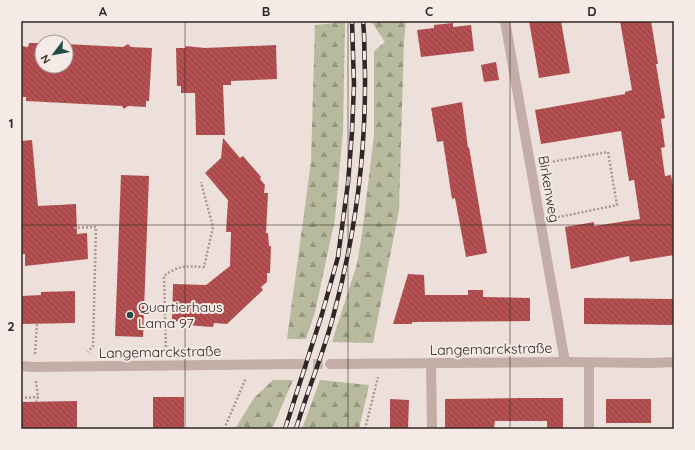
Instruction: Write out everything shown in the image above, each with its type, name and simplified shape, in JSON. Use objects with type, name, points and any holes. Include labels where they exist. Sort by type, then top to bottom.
[{"type":"street","name":"Birkenweg","points":[[505,21],[565,362]]},
{"type":"street","name":"Langemarckstraße","points":[[330,364],[674,362]]},
{"type":"street","points":[[431,363],[432,429]]},
{"type":"street","points":[[588,363],[589,429]]},
{"type":"street","name":"Langemarckstraße","points":[[21,366],[298,364]]},
{"type":"path","points":[[530,166],[608,152],[617,205],[540,221]]},
{"type":"path","points":[[167,366],[164,276],[174,269],[189,266],[204,268],[214,227],[201,182]]},
{"type":"path","points":[[74,228],[96,228],[93,346],[76,366]]},
{"type":"path","points":[[36,402],[38,397],[33,367],[37,323]]},
{"type":"path","points":[[365,429],[382,364]]},
{"type":"path","points":[[224,429],[251,365]]},
{"type":"path","points":[[21,398],[38,397]]},
{"type":"green space","points":[[371,21],[406,21],[404,40],[399,210],[373,343],[332,342],[357,264],[362,234],[374,135],[374,51],[385,42]]},
{"type":"green space","points":[[345,22],[343,131],[335,219],[315,312],[306,339],[287,339],[311,162],[315,25]]},
{"type":"green space","points":[[273,380],[293,380],[272,429],[235,429],[254,398]]},
{"type":"green space","points":[[320,380],[369,385],[359,429],[302,429]]},
{"type":"building","points":[[529,21],[561,21],[570,73],[539,78]]},
{"type":"building","points":[[620,21],[651,21],[665,118],[661,119],[665,147],[661,148],[665,176],[671,175],[674,194],[674,255],[630,262],[629,256],[571,269],[565,227],[594,222],[594,226],[640,219],[634,180],[629,181],[621,131],[541,144],[535,110],[625,94],[625,92],[632,90]]},
{"type":"building","points":[[453,23],[453,27],[471,25],[474,51],[421,57],[417,30],[434,28],[434,25]]},
{"type":"building","points":[[29,43],[34,43],[34,74],[74,74],[74,44],[123,47],[128,44],[131,47],[152,48],[149,101],[146,101],[146,107],[128,106],[124,109],[122,106],[26,101],[26,97],[21,97],[21,46],[28,47]]},
{"type":"building","points":[[276,45],[277,79],[231,81],[231,85],[223,85],[225,135],[196,135],[195,93],[181,93],[181,86],[177,86],[176,48],[185,48],[186,46],[205,48]]},
{"type":"building","points":[[496,62],[499,80],[484,82],[481,65]]},
{"type":"building","points":[[462,102],[468,148],[469,147],[487,253],[466,257],[455,198],[452,199],[443,141],[437,142],[431,108]]},
{"type":"building","points":[[223,138],[240,158],[243,156],[261,177],[260,179],[265,185],[264,193],[268,193],[266,233],[268,233],[269,246],[271,246],[270,273],[267,273],[267,282],[261,287],[263,290],[227,324],[214,323],[213,327],[185,325],[185,322],[172,321],[173,284],[206,285],[230,266],[231,232],[226,232],[228,200],[205,173],[221,158]]},
{"type":"building","points":[[32,140],[38,206],[76,204],[77,234],[87,233],[88,259],[25,266],[25,254],[21,254],[21,141]]},
{"type":"building","points":[[121,175],[149,176],[143,337],[115,336]]},
{"type":"building","points":[[408,274],[424,275],[425,295],[468,295],[468,290],[483,290],[483,297],[530,298],[530,321],[412,322],[412,324],[393,324]]},
{"type":"building","points":[[75,291],[75,323],[21,324],[21,296],[41,295],[41,292]]},
{"type":"building","points":[[584,298],[674,299],[674,325],[584,324]]},
{"type":"building","points":[[153,397],[184,397],[184,429],[153,429]]},
{"type":"building","points":[[563,398],[563,429],[547,428],[547,421],[495,421],[494,428],[445,428],[445,399]]},
{"type":"building","points":[[390,399],[409,400],[408,429],[390,429]]},
{"type":"building","points":[[606,399],[651,399],[651,423],[606,423]]},
{"type":"building","points":[[77,401],[77,429],[21,429],[21,402]]},
{"type":"tunnel","points":[[298,364],[330,364]]},
{"type":"railway","points":[[285,429],[322,314],[338,257],[348,183],[352,132],[354,85],[352,21]]},
{"type":"railway","points":[[296,429],[325,345],[341,287],[358,196],[364,134],[365,103],[363,21]]},
{"type":"place","name":"Quartierhaus Lama 97","points":[[130,315]]}]
